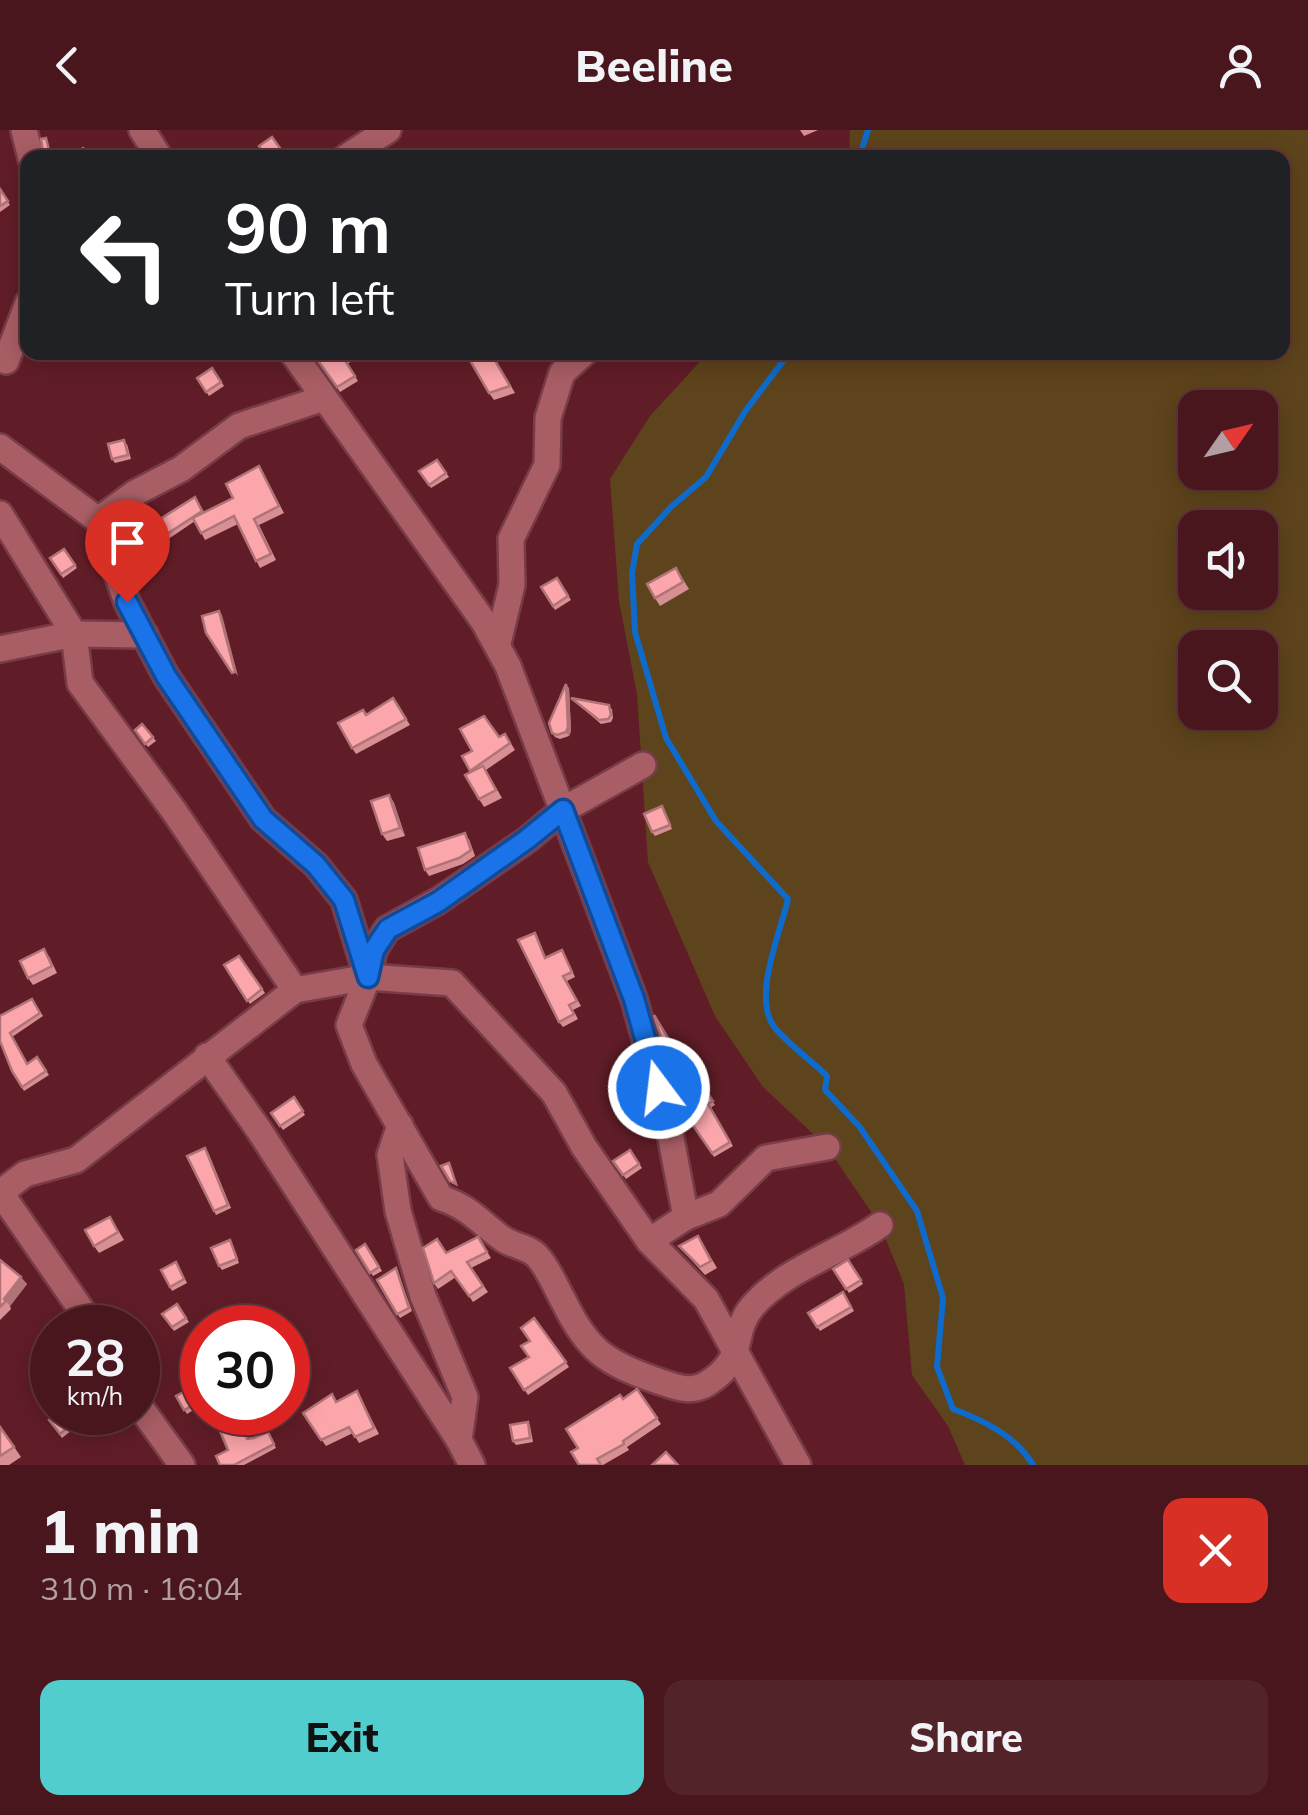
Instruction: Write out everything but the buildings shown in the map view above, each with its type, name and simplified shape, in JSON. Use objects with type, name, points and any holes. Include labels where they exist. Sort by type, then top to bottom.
[{"type":"street","points":[[357,145],[388,130]]},
{"type":"street","points":[[3,363],[20,322]]},
{"type":"street","points":[[298,360],[498,644],[634,999],[667,1118],[686,1217]]},
{"type":"street","points":[[498,644],[512,585],[511,540],[546,464],[548,418],[562,373],[576,360]]},
{"type":"street","points":[[98,520],[136,493],[181,469],[239,426],[324,398]]},
{"type":"street","points":[[0,448],[98,520],[127,602],[166,676],[263,819],[316,865],[344,900],[368,977]]},
{"type":"street","points":[[0,514],[74,634],[80,683],[174,811],[294,990]]},
{"type":"street","points":[[0,649],[74,634],[145,635]]},
{"type":"street","points":[[643,765],[563,810],[438,902],[388,929],[374,950],[350,1025],[364,1064],[441,1198],[466,1206],[506,1241],[536,1254],[580,1335],[617,1367],[686,1390],[705,1385],[736,1354],[741,1324],[752,1307],[781,1281],[858,1241],[880,1225]]},
{"type":"street","points":[[78,1305],[0,1193],[25,1174],[76,1160],[294,990],[368,977],[452,983],[554,1093],[584,1147],[649,1240],[706,1299],[791,1461]]},
{"type":"street","points":[[207,1056],[260,1130],[472,1465]]},
{"type":"street","points":[[400,1125],[390,1154],[398,1211],[424,1296],[466,1397],[459,1440]]},
{"type":"street","points":[[649,1240],[686,1217],[718,1204],[766,1158],[827,1147]]},
{"type":"street","points":[[160,1434],[182,1465]]},
{"type":"shaded area","points":[[850,130],[1308,130],[1308,1465],[965,1465],[948,1426],[912,1375],[904,1284],[880,1225],[827,1147],[763,1087],[715,1016],[648,862],[637,694],[619,601],[610,479],[650,416],[702,360],[1290,360],[1290,150],[849,150]]},
{"type":"waterway","points":[[862,150],[868,130]]},
{"type":"waterway","points":[[784,360],[746,410],[706,477],[637,544],[632,573],[635,632],[666,738],[716,821],[788,899],[767,983],[768,1015],[775,1028],[827,1076],[825,1090],[859,1126],[917,1211],[943,1298],[937,1367],[953,1409],[998,1430],[1033,1465]]},
{"type":"route","points":[[127,602],[166,676],[263,819],[316,865],[344,900],[368,977],[374,950],[388,929],[438,902],[563,810],[634,999],[659,1088]]}]
